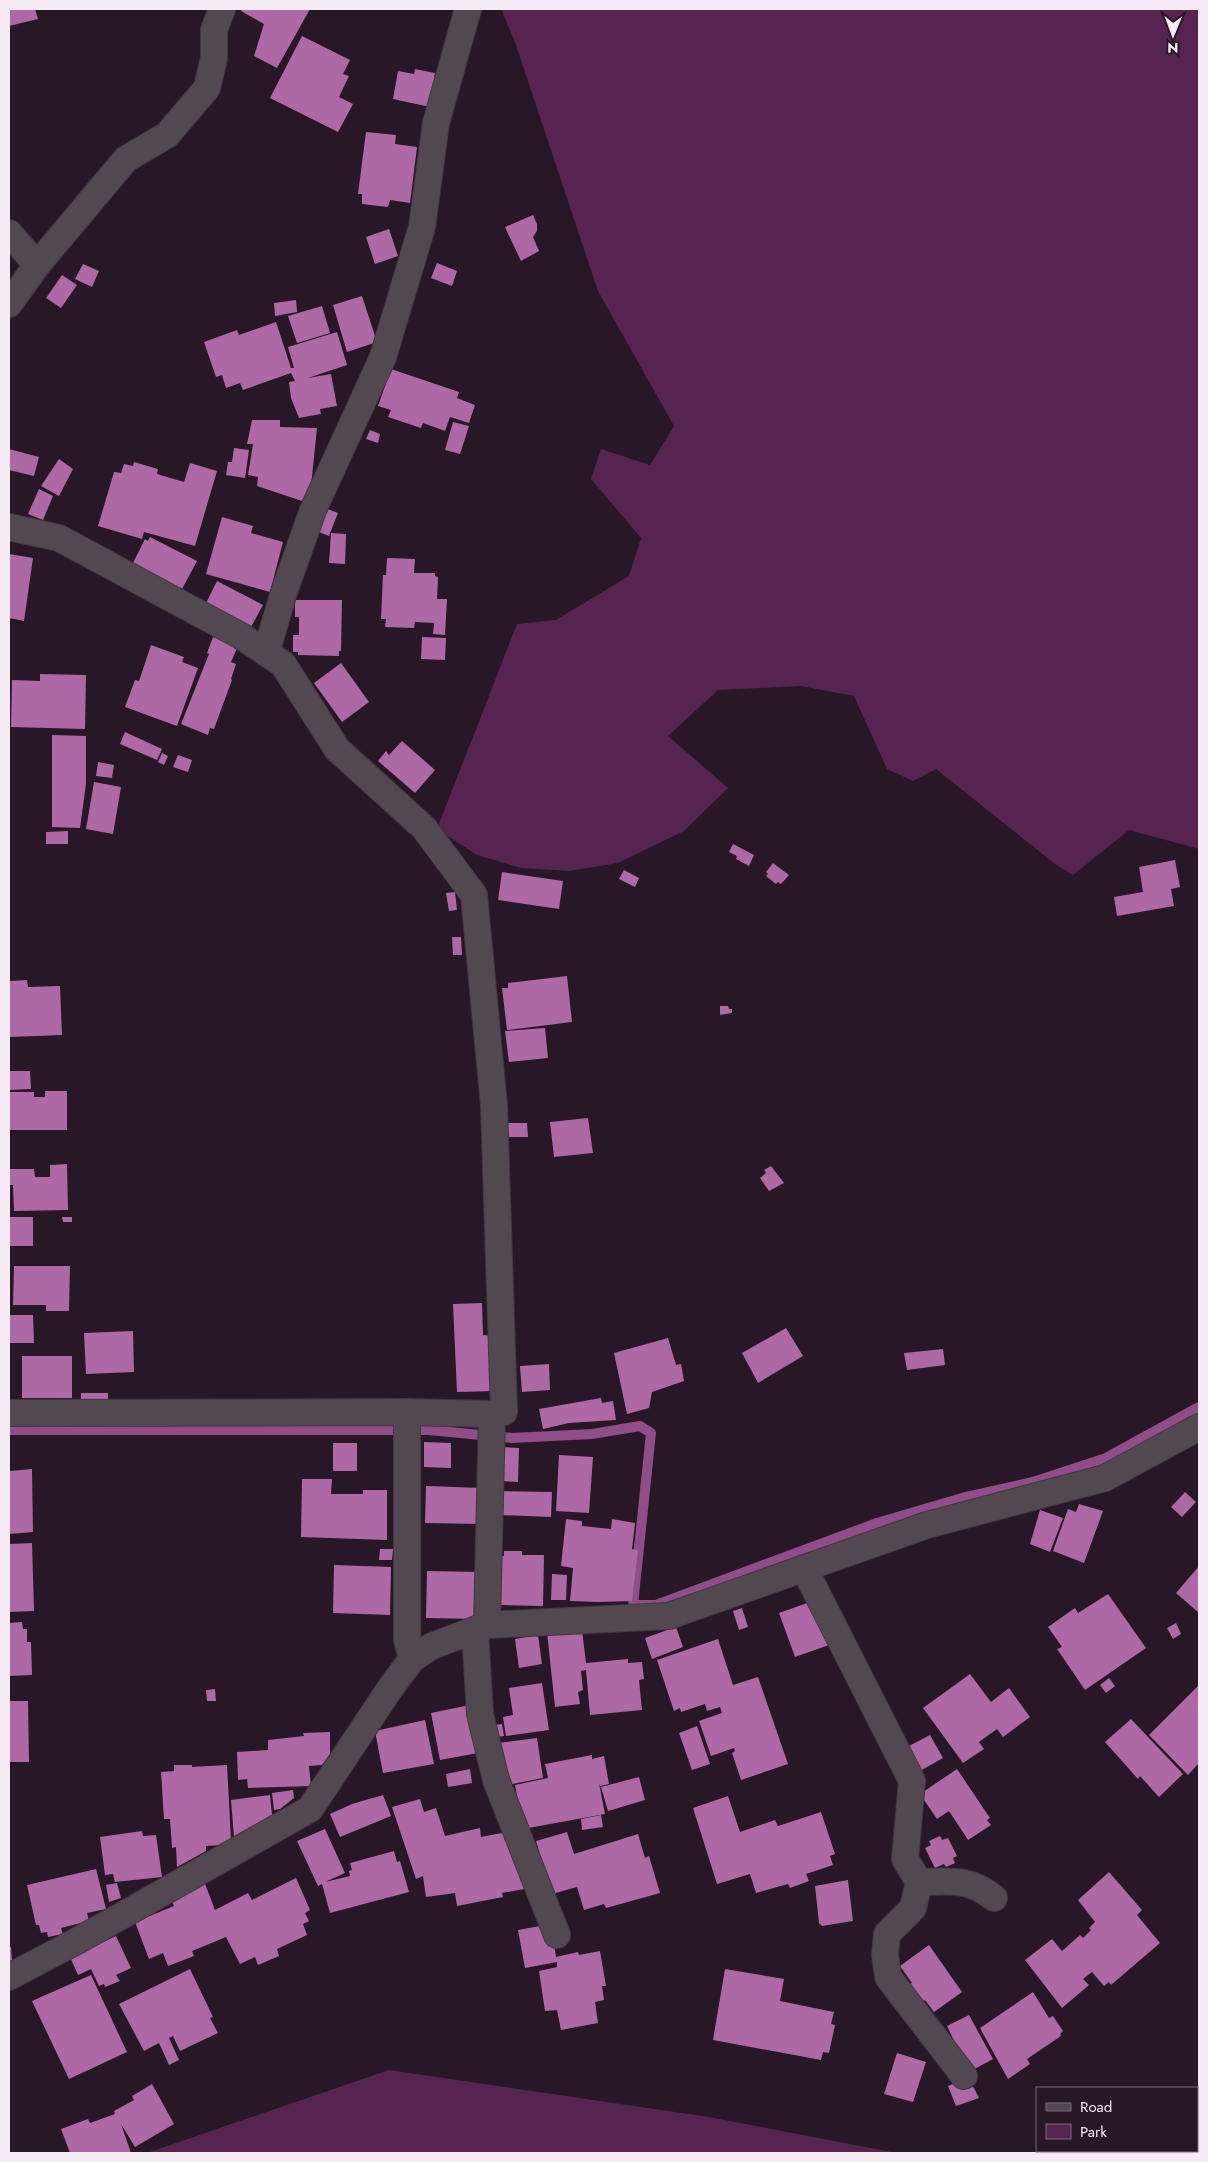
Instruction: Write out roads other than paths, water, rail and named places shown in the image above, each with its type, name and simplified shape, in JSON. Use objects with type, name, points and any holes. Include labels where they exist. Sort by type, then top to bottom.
[{"type":"street","points":[[9,304],[37,265],[126,160],[167,135],[207,88],[214,58],[214,30],[222,9]]},
{"type":"street","points":[[266,653],[284,592],[313,510],[383,357],[422,227],[436,123],[468,9]]},
{"type":"street","points":[[9,233],[37,265]]},
{"type":"street","points":[[9,527],[59,538],[241,636],[283,664],[336,749],[424,828],[474,895],[494,1106],[504,1412],[492,1430],[481,1628],[480,1714],[496,1780],[557,1935]]},
{"type":"street","points":[[9,1413],[408,1424],[492,1430]]},
{"type":"street","points":[[408,1424],[407,1640],[412,1660]]},
{"type":"street","points":[[9,1977],[77,1941],[310,1808],[391,1687],[412,1660],[432,1646],[481,1628],[669,1616],[926,1526],[1105,1478],[1199,1427]]},
{"type":"street","points":[[804,1568],[912,1782],[905,1859],[919,1882],[913,1908],[887,1934],[885,1955],[888,1977],[964,2076]]},
{"type":"street","points":[[919,1882],[962,1882],[980,1887],[994,1898]]},
{"type":"waterway","points":[[9,1430],[428,1430],[512,1438],[592,1434],[640,1426],[651,1433],[633,1605],[656,1605],[877,1523],[962,1498],[1033,1482],[1106,1458],[1199,1407]]}]
